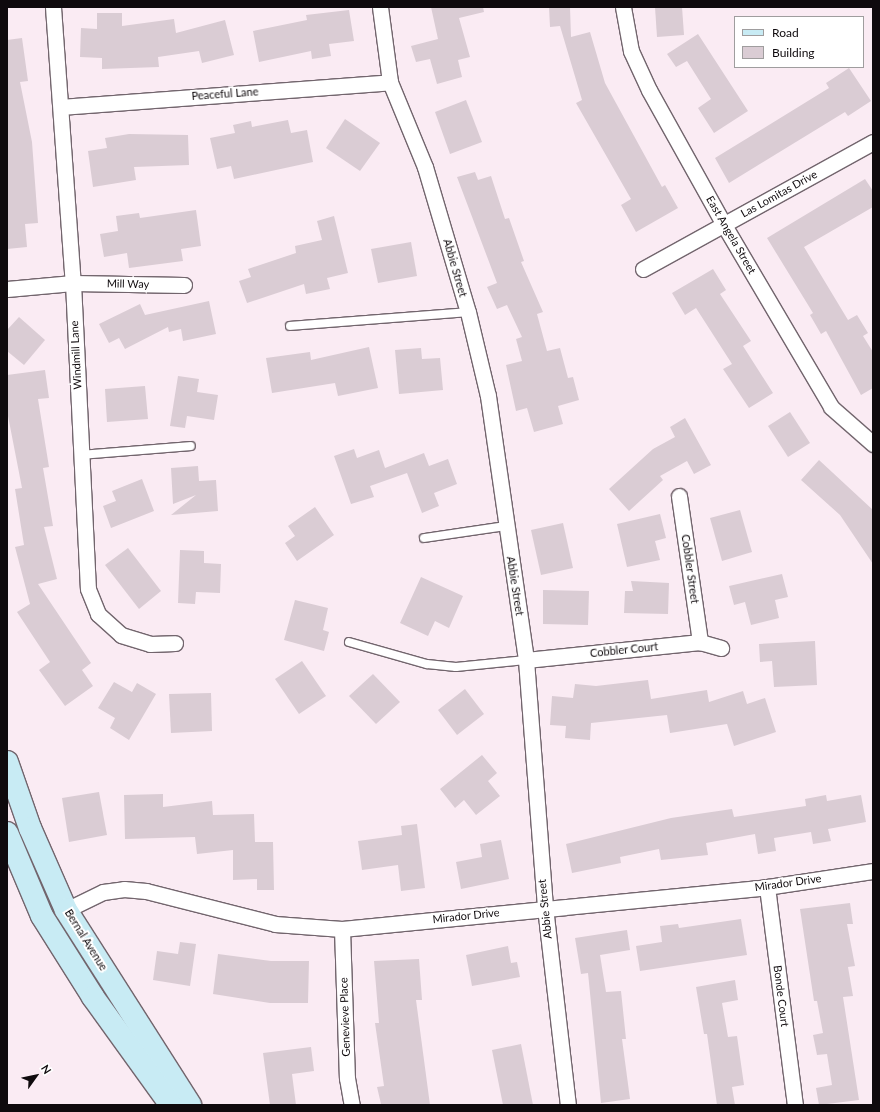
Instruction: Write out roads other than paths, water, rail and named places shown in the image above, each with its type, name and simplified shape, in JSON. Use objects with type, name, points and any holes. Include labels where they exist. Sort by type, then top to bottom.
[{"type":"main road","name":"Bernal Avenue","points":[[7,762],[30,828],[66,910],[190,1105]]},
{"type":"main road","points":[[7,833],[42,916],[93,997],[171,1105]]},
{"type":"street","name":"Windmill Lane","points":[[53,7],[73,283],[81,455],[91,602],[107,626],[121,635],[150,644],[175,643]]},
{"type":"street","name":"Abbie Street","points":[[380,7],[390,82],[425,168],[468,312],[488,396],[505,526],[526,660],[545,907],[568,1105]]},
{"type":"street","name":"East Angela Street","points":[[623,7],[631,51],[649,90],[724,225],[831,407],[873,444]]},
{"type":"street","name":"Peaceful Lane","points":[[61,107],[390,82]]},
{"type":"street","name":"Las Lomitas Drive","points":[[643,269],[873,142]]},
{"type":"street","name":"Mill Way","points":[[7,289],[73,283],[184,285]]},
{"type":"street","name":"Cobbler Street","points":[[679,496],[700,642]]},
{"type":"street","name":"Cobbler Court","points":[[526,660],[700,642],[721,648]]},
{"type":"street","name":"Mirador Drive","points":[[66,910],[103,892],[124,889],[146,891],[275,924],[342,929],[545,907],[766,887],[873,871]]},
{"type":"street","name":"Bonde Court","points":[[766,887],[795,1105]]},
{"type":"street","name":"Genevieve Place","points":[[342,929],[347,1078],[352,1105]]},
{"type":"lane","points":[[290,326],[468,312]]},
{"type":"lane","points":[[81,455],[191,446]]},
{"type":"lane","points":[[424,538],[505,526]]},
{"type":"lane","points":[[349,642],[427,664],[456,667],[526,660]]}]
